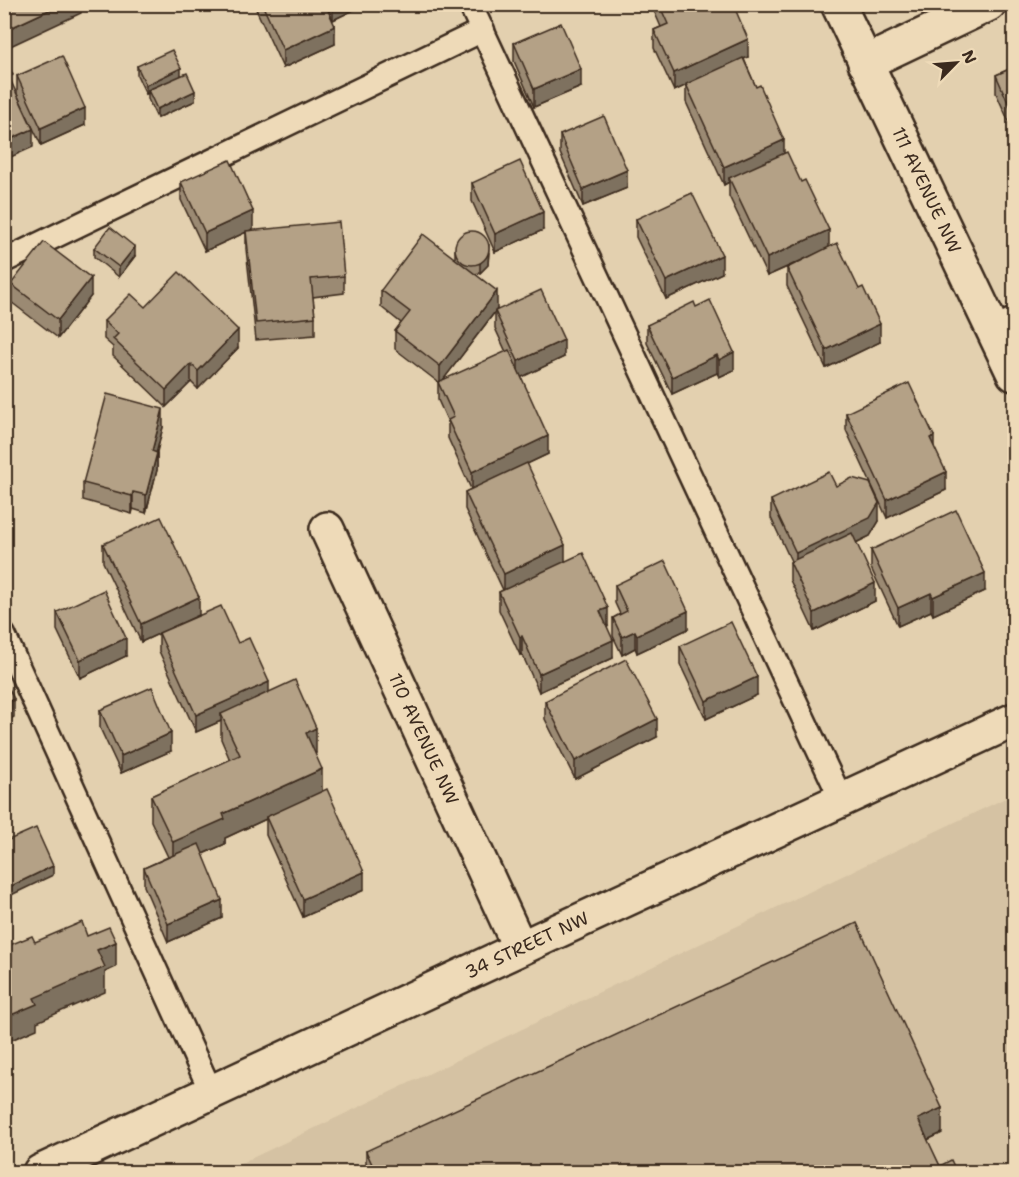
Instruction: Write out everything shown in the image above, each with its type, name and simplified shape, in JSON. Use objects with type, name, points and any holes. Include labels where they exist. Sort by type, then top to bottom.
[{"type":"street","name":"111 AVENUE NW","points":[[838,4],[866,63],[1004,324],[1014,374]]},
{"type":"street","points":[[866,63],[989,4]]},
{"type":"street","name":"110 AVENUE NW","points":[[327,529],[520,948]]},
{"type":"street","name":"34 STREET NW","points":[[40,1173],[1014,720]]},
{"type":"lane","points":[[470,4],[842,801]]},
{"type":"lane","points":[[4,261],[483,30]]},
{"type":"lane","points":[[4,635],[212,1094]]},
{"type":"shaded area","points":[[1014,794],[1014,1172],[223,1172]]},
{"type":"building","points":[[4,4],[62,4],[4,31]]},
{"type":"building","points":[[262,4],[325,4],[335,26],[283,50]]},
{"type":"building","points":[[659,4],[733,4],[748,39],[674,73],[654,30],[668,24]]},
{"type":"building","points":[[561,23],[581,69],[534,89],[514,43]]},
{"type":"building","points":[[172,50],[181,68],[146,85],[137,66]]},
{"type":"building","points":[[62,56],[85,108],[41,128],[17,76]]},
{"type":"building","points":[[4,58],[13,75],[9,77],[33,129],[4,142]]},
{"type":"building","points":[[743,58],[756,87],[760,85],[784,140],[724,167],[686,84]]},
{"type":"building","points":[[1014,67],[1014,116],[996,75]]},
{"type":"building","points":[[187,73],[195,91],[157,109],[148,90]]},
{"type":"building","points":[[604,116],[627,170],[583,189],[560,135]]},
{"type":"building","points":[[787,152],[801,182],[805,180],[829,230],[767,258],[729,178]]},
{"type":"building","points":[[230,160],[253,211],[205,233],[181,182]]},
{"type":"building","points":[[520,161],[543,212],[495,234],[472,183]]},
{"type":"building","points":[[692,193],[722,255],[666,281],[636,219]]},
{"type":"building","points":[[339,222],[344,276],[311,279],[315,317],[256,323],[246,231]]},
{"type":"building","points":[[110,227],[135,247],[119,267],[94,248]]},
{"type":"building","points":[[472,231],[484,236],[489,248],[484,260],[472,265],[460,260],[455,248],[460,236]]},
{"type":"building","points":[[423,234],[497,291],[440,366],[395,331],[410,312],[381,290]]},
{"type":"building","points":[[44,242],[91,278],[58,320],[11,284]]},
{"type":"building","points":[[837,243],[859,289],[863,287],[880,324],[826,350],[787,268]]},
{"type":"building","points":[[179,272],[238,330],[198,371],[191,364],[166,390],[113,339],[118,334],[104,321],[131,294],[145,307]]},
{"type":"building","points":[[541,290],[564,340],[518,361],[495,311]]},
{"type":"building","points":[[710,300],[734,352],[719,360],[717,355],[672,377],[647,325],[694,302],[696,307]]},
{"type":"building","points":[[509,350],[548,436],[472,472],[448,420],[454,417],[438,382]]},
{"type":"building","points":[[909,383],[934,436],[930,438],[946,472],[887,500],[846,413]]},
{"type":"building","points":[[107,394],[163,409],[152,451],[157,453],[146,495],[133,492],[132,496],[83,483]]},
{"type":"building","points":[[527,463],[565,545],[504,574],[465,492]]},
{"type":"building","points":[[829,472],[836,486],[852,478],[870,483],[879,503],[870,518],[796,553],[771,500]]},
{"type":"building","points":[[956,510],[985,573],[933,597],[931,593],[898,608],[871,550]]},
{"type":"building","points":[[161,517],[199,597],[141,624],[103,544]]},
{"type":"building","points":[[852,533],[875,583],[814,613],[790,562]]},
{"type":"building","points":[[583,553],[608,608],[600,611],[613,640],[539,674],[499,592]]},
{"type":"building","points":[[665,561],[688,611],[637,635],[635,631],[622,637],[613,618],[627,611],[615,585]]},
{"type":"building","points":[[104,590],[126,638],[80,660],[57,612]]},
{"type":"building","points":[[221,606],[238,643],[249,638],[269,682],[196,715],[159,633]]},
{"type":"building","points":[[731,622],[757,677],[706,701],[680,646]]},
{"type":"building","points":[[626,659],[657,719],[575,761],[545,701]]},
{"type":"building","points":[[4,678],[14,699],[4,704]]},
{"type":"building","points":[[295,680],[316,728],[306,733],[322,769],[223,814],[225,819],[173,842],[151,796],[240,755],[221,714]]},
{"type":"building","points":[[152,687],[171,733],[121,756],[100,710]]},
{"type":"building","points":[[327,789],[364,872],[303,899],[266,817]]},
{"type":"building","points":[[36,828],[53,866],[5,889],[4,842]]},
{"type":"building","points":[[199,844],[222,900],[168,924],[144,868]]},
{"type":"building","points":[[82,922],[87,936],[109,927],[116,942],[97,950],[105,967],[34,998],[37,1004],[4,1018],[4,946],[32,936],[35,942]]},
{"type":"building","points":[[857,923],[942,1108],[918,1119],[940,1166],[951,1160],[957,1173],[376,1173],[366,1151]]}]
